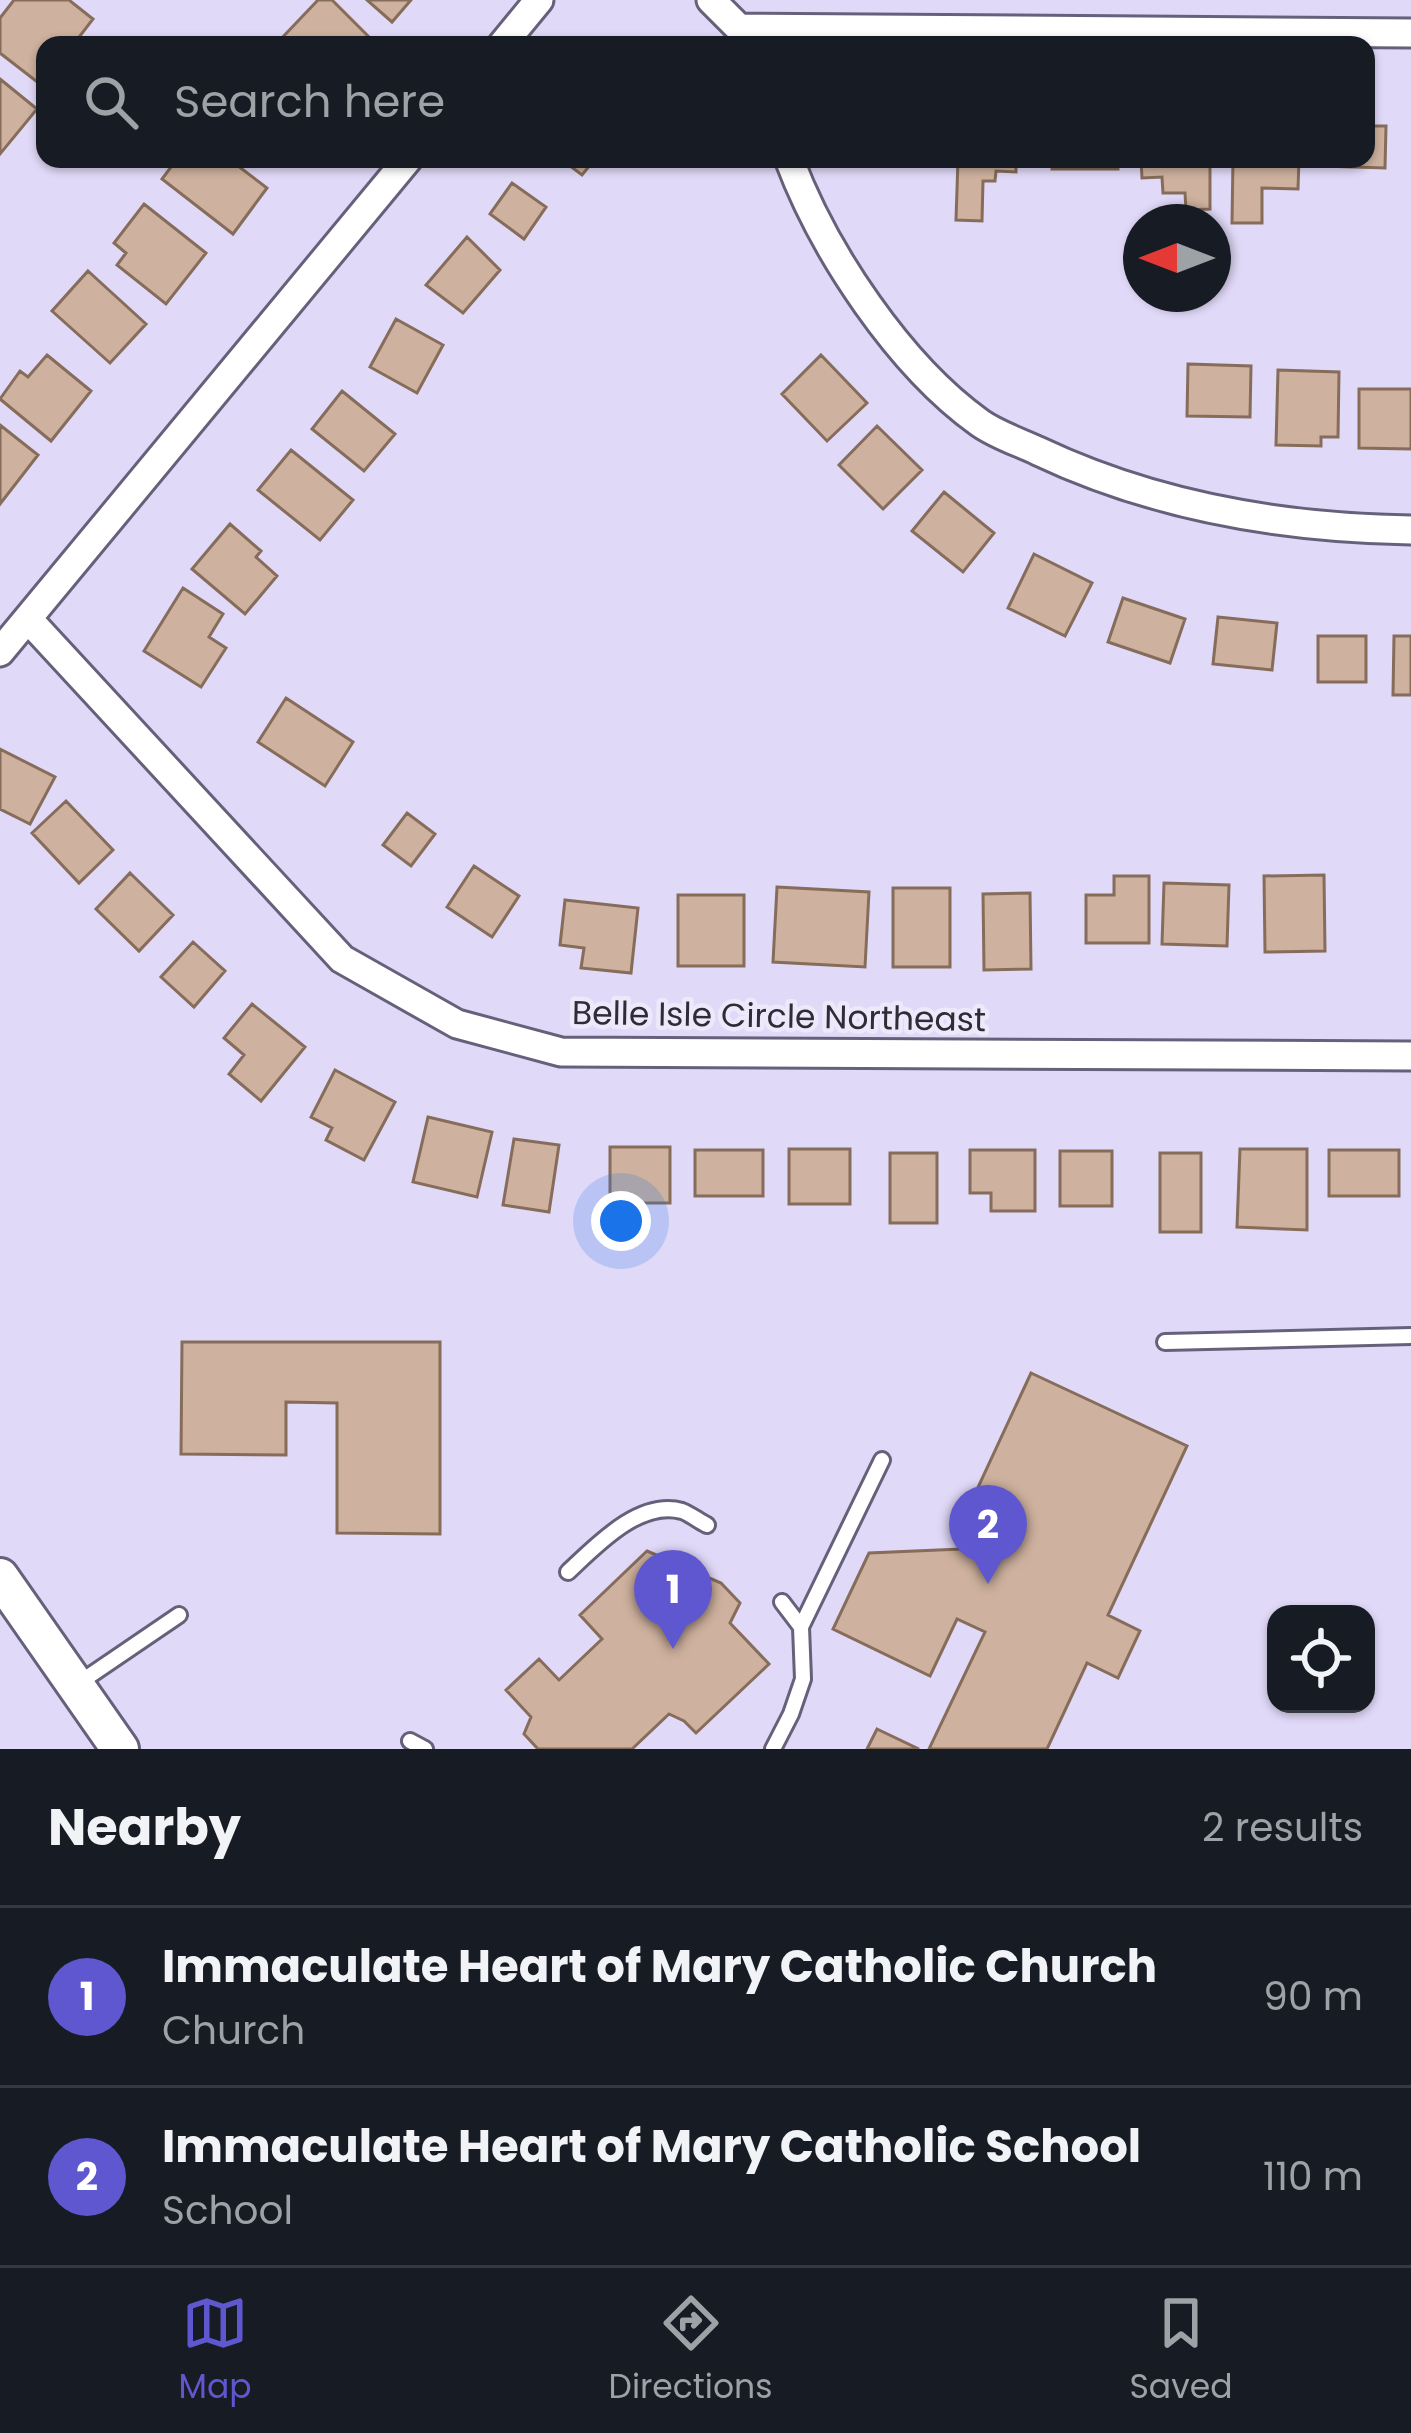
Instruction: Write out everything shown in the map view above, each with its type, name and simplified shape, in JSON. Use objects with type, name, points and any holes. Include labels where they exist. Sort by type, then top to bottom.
[{"type":"main road","points":[[0,1577],[120,1749]]},
{"type":"street","points":[[509,36],[539,0]]},
{"type":"street","points":[[711,0],[742,36],[1411,33]]},
{"type":"street","points":[[0,652],[401,168]]},
{"type":"street","points":[[794,168],[856,289],[910,363],[982,425],[1088,475],[1178,503],[1336,529],[1411,530]]},
{"type":"street","name":"Belle Isle Circle Northeast","points":[[28,619],[342,959],[457,1024],[561,1052],[1411,1056]]},
{"type":"lane","points":[[1165,1342],[1411,1336]]},
{"type":"lane","points":[[773,1749],[803,1678],[801,1627],[882,1460]]},
{"type":"lane","points":[[568,1573],[610,1533],[647,1514],[679,1510],[707,1525]]},
{"type":"lane","points":[[782,1602],[801,1627]]},
{"type":"lane","points":[[74,1686],[179,1615]]},
{"type":"lane","points":[[410,1741],[425,1749]]},
{"type":"building","points":[[14,0],[69,0],[93,19],[80,36],[36,36],[36,81],[0,53],[0,18]]},
{"type":"building","points":[[318,0],[332,0],[368,36],[284,36]]},
{"type":"building","points":[[367,0],[411,0],[392,22]]},
{"type":"building","points":[[0,79],[36,110],[0,154]]},
{"type":"building","points":[[1375,126],[1386,126],[1385,168],[1375,168]]},
{"type":"building","points":[[170,168],[241,168],[267,188],[233,234],[162,179]]},
{"type":"building","points":[[958,168],[1016,168],[1016,172],[996,171],[995,181],[983,181],[982,221],[956,220]]},
{"type":"building","points":[[1141,168],[1210,168],[1210,204],[1186,204],[1185,193],[1163,193],[1162,177],[1142,178]]},
{"type":"building","points":[[1233,168],[1299,168],[1298,189],[1262,188],[1262,223],[1232,223]]},
{"type":"building","points":[[512,183],[546,207],[524,239],[490,214]]},
{"type":"building","points":[[144,204],[206,253],[166,304],[117,265],[126,253],[114,243]]},
{"type":"building","points":[[467,237],[500,270],[463,313],[426,285]]},
{"type":"building","points":[[88,271],[146,324],[110,363],[52,311]]},
{"type":"building","points":[[396,319],[443,345],[417,393],[370,367]]},
{"type":"building","points":[[47,355],[91,391],[51,441],[0,399],[20,371],[28,377]]},
{"type":"building","points":[[821,355],[867,403],[827,441],[782,394]]},
{"type":"building","points":[[1188,364],[1251,366],[1250,417],[1187,416]]},
{"type":"building","points":[[1278,370],[1339,372],[1338,437],[1321,437],[1321,446],[1276,445]]},
{"type":"building","points":[[1359,389],[1411,389],[1411,449],[1359,448]]},
{"type":"building","points":[[342,391],[395,434],[364,471],[312,429]]},
{"type":"building","points":[[0,425],[38,455],[0,504]]},
{"type":"building","points":[[877,426],[922,470],[883,509],[839,465]]},
{"type":"building","points":[[291,450],[353,500],[320,540],[258,490]]},
{"type":"building","points":[[944,492],[994,533],[963,572],[912,531]]},
{"type":"building","points":[[230,524],[261,551],[256,557],[277,576],[245,614],[192,569]]},
{"type":"building","points":[[1034,554],[1092,583],[1065,636],[1008,608]]},
{"type":"building","points":[[183,588],[223,614],[209,637],[226,648],[201,687],[144,651]]},
{"type":"building","points":[[1123,598],[1185,619],[1170,663],[1108,642]]},
{"type":"building","points":[[1218,617],[1277,623],[1272,670],[1213,664]]},
{"type":"building","points":[[1318,636],[1366,636],[1366,682],[1318,682]]},
{"type":"building","points":[[1394,636],[1411,636],[1411,695],[1393,695]]},
{"type":"building","points":[[286,698],[353,742],[325,786],[258,742]]},
{"type":"building","points":[[0,749],[55,777],[30,824],[0,809]]},
{"type":"building","points":[[66,801],[113,850],[79,883],[32,833]]},
{"type":"building","points":[[407,813],[435,834],[411,866],[383,845]]},
{"type":"building","points":[[474,866],[519,896],[492,937],[447,907]]},
{"type":"building","points":[[130,873],[173,915],[139,951],[96,909]]},
{"type":"building","points":[[1324,875],[1325,951],[1265,952],[1264,876]]},
{"type":"building","points":[[1114,876],[1149,876],[1149,943],[1086,943],[1086,895],[1114,895]]},
{"type":"building","points":[[1164,883],[1229,885],[1227,946],[1162,944]]},
{"type":"building","points":[[777,887],[869,892],[865,967],[773,962]]},
{"type":"building","points":[[893,888],[950,888],[950,967],[893,967]]},
{"type":"building","points":[[1030,893],[1031,969],[984,970],[983,894]]},
{"type":"building","points":[[678,895],[744,895],[744,966],[678,966]]},
{"type":"building","points":[[565,900],[638,908],[631,973],[581,968],[584,948],[560,945]]},
{"type":"building","points":[[193,942],[225,971],[194,1007],[161,977]]},
{"type":"building","points":[[252,1004],[305,1047],[261,1101],[229,1074],[244,1055],[224,1038]]},
{"type":"building","points":[[335,1070],[395,1102],[364,1160],[326,1140],[332,1128],[311,1117]]},
{"type":"building","points":[[428,1117],[492,1132],[477,1197],[413,1182]]},
{"type":"building","points":[[514,1139],[559,1145],[549,1212],[503,1205]]},
{"type":"building","points":[[610,1147],[670,1147],[670,1203],[610,1203]]},
{"type":"building","points":[[789,1149],[850,1149],[850,1204],[789,1204]]},
{"type":"building","points":[[1240,1149],[1307,1149],[1307,1230],[1237,1227]]},
{"type":"building","points":[[695,1150],[763,1150],[763,1196],[695,1196]]},
{"type":"building","points":[[970,1150],[1035,1150],[1035,1211],[991,1211],[991,1193],[970,1193]]},
{"type":"building","points":[[1329,1150],[1399,1150],[1399,1196],[1329,1196]]},
{"type":"building","points":[[1060,1151],[1112,1151],[1112,1206],[1060,1206]]},
{"type":"building","points":[[890,1153],[937,1153],[937,1223],[890,1223]]},
{"type":"building","points":[[1160,1153],[1201,1153],[1201,1232],[1160,1232]]},
{"type":"building","points":[[182,1342],[440,1342],[440,1534],[337,1533],[337,1403],[286,1402],[286,1455],[181,1454]]},
{"type":"building","points":[[1031,1373],[1187,1446],[1108,1615],[1140,1631],[1118,1678],[1087,1663],[1047,1749],[929,1749],[985,1632],[957,1619],[930,1676],[833,1629],[869,1553],[1008,1547],[961,1524]]},
{"type":"building","points":[[647,1551],[721,1583],[740,1603],[730,1623],[769,1664],[696,1733],[669,1714],[632,1749],[538,1749],[524,1734],[531,1717],[506,1690],[539,1659],[559,1680],[602,1639],[580,1615]]},
{"type":"building","points":[[877,1729],[919,1749],[867,1749]]},
{"type":"place","name":"Immaculate Heart of Mary Catholic School","points":[[988,1584]]},
{"type":"place","name":"Immaculate Heart of Mary Catholic Church","points":[[673,1649]]}]
